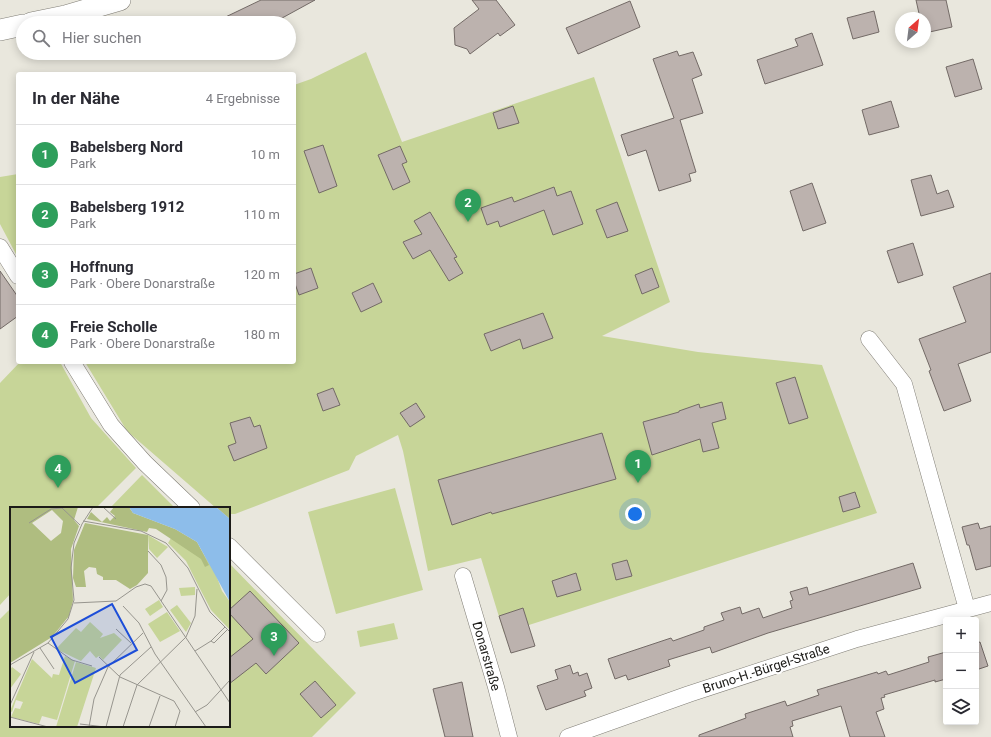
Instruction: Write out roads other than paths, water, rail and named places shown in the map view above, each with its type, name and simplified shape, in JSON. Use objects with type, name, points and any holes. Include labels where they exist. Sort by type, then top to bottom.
[{"type":"street","points":[[65,16],[120,0]]},
{"type":"street","points":[[0,30],[16,27]]},
{"type":"street","points":[[0,247],[16,273]]},
{"type":"street","points":[[869,339],[904,384],[924,450],[967,609]]},
{"type":"street","points":[[73,364],[111,425],[145,463],[174,489],[191,507]]},
{"type":"street","points":[[230,547],[317,634]]},
{"type":"street","name":"Donarstraße","points":[[463,576],[509,737]]},
{"type":"street","name":"Bruno-H.-Bürgel-Straße","points":[[568,737],[689,694],[836,645],[912,623],[991,603]]},
{"type":"place","name":"Babelsberg 1912","points":[[468,222]]},
{"type":"place","name":"Babelsberg Nord","points":[[638,483]]},
{"type":"place","name":"Freie Scholle","points":[[58,488]]},
{"type":"place","name":"Hoffnung","points":[[274,656]]}]
